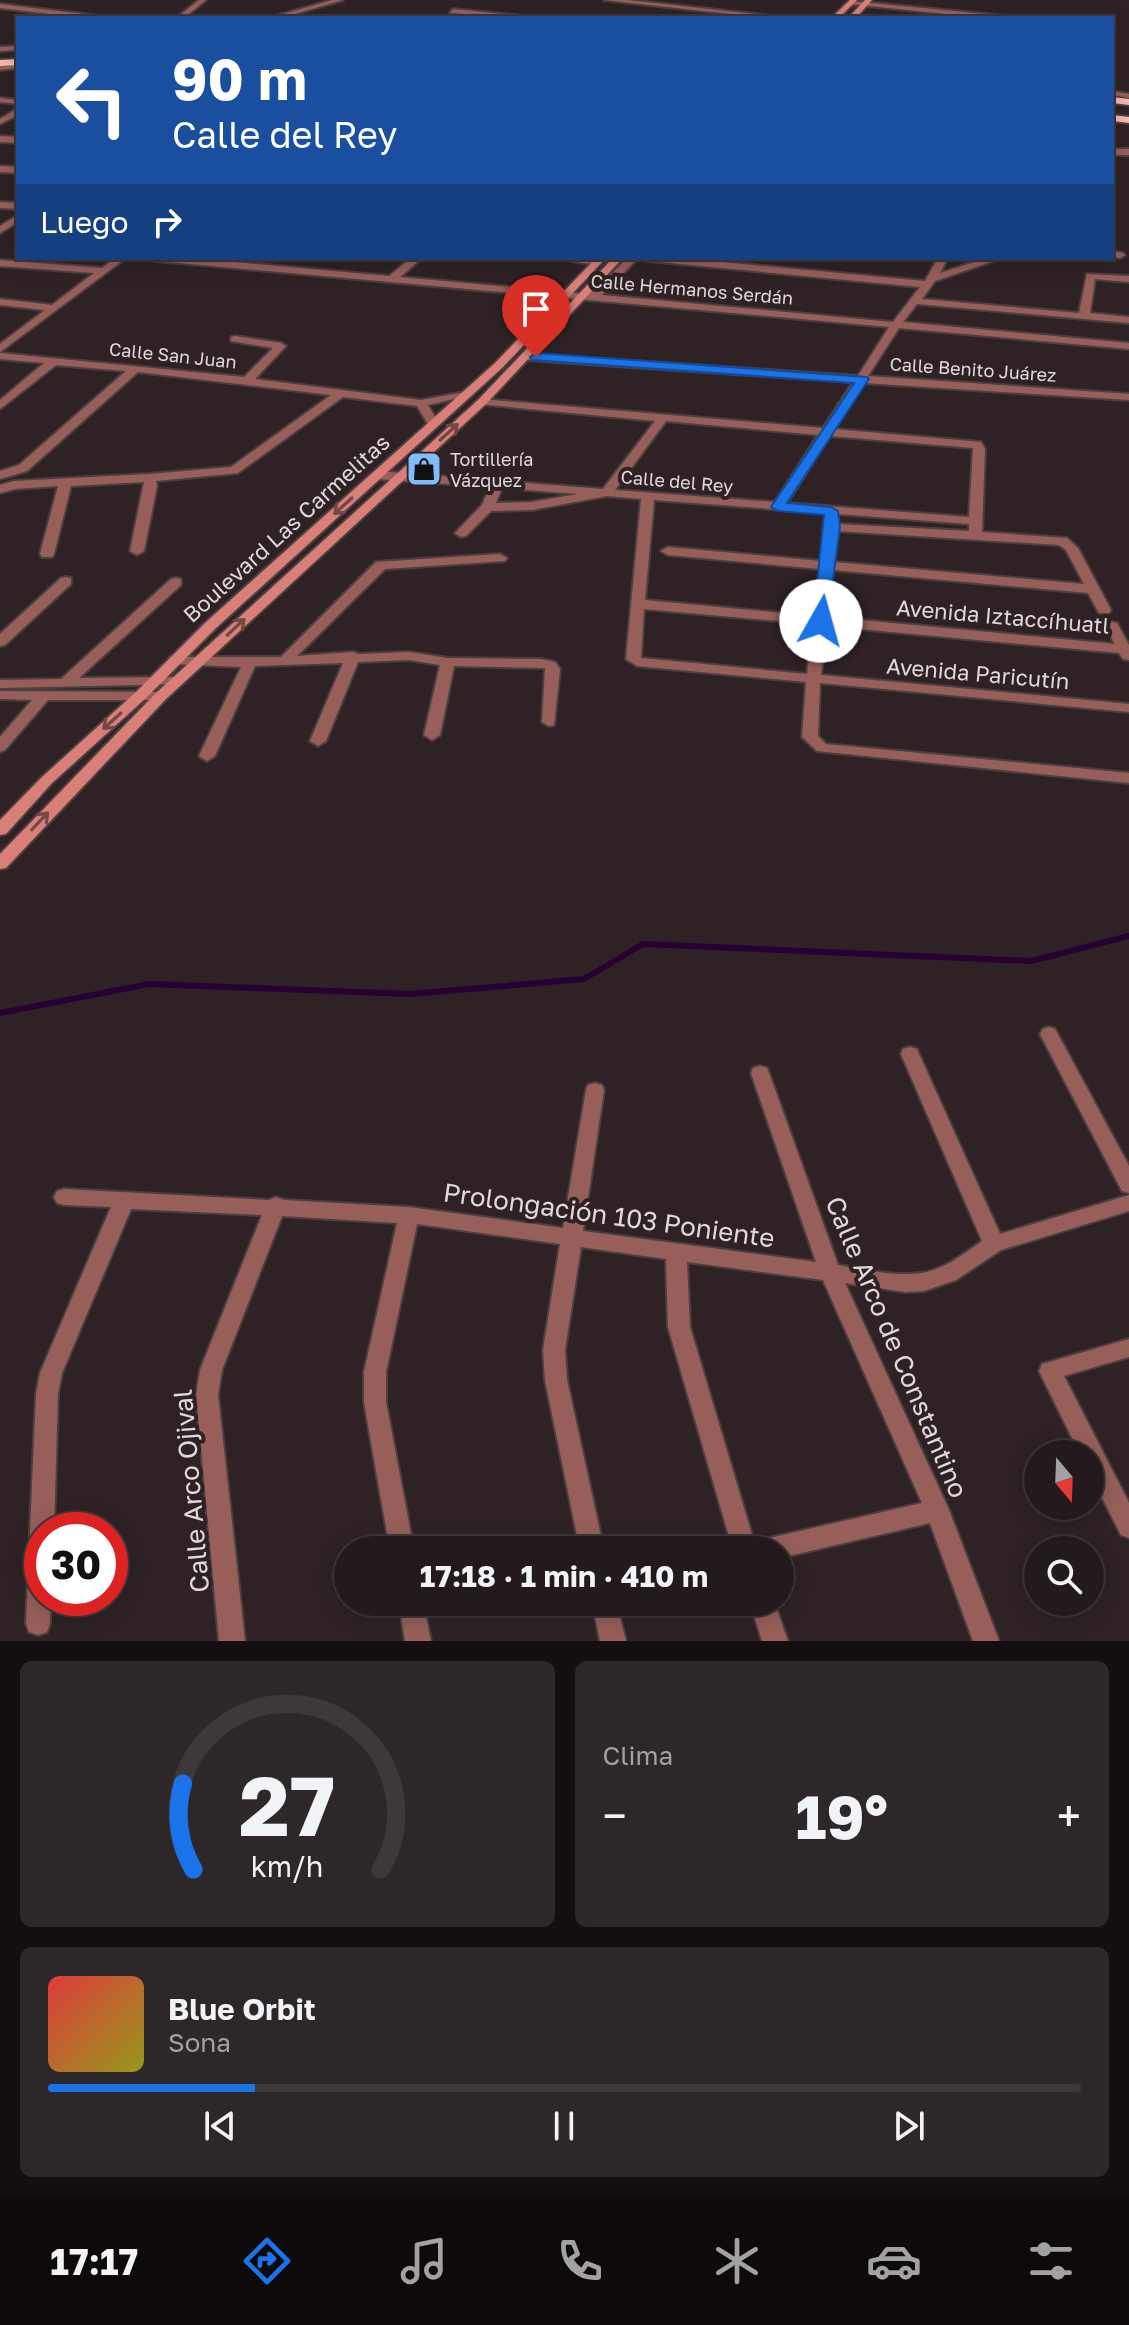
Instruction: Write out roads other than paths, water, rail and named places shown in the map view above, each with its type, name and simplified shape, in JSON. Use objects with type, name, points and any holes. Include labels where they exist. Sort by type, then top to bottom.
[{"type":"main road","points":[[837,16],[853,2]]},
{"type":"main road","points":[[855,16],[867,2]]},
{"type":"main road","name":"Boulevard Las Carmelitas","points":[[0,830],[47,780],[175,660],[465,395],[599,260]]},
{"type":"main road","name":"Boulevard Las Carmelitas","points":[[0,864],[161,696],[528,357],[616,260]]},
{"type":"street","points":[[0,4],[6,0]]},
{"type":"street","points":[[38,10],[59,0]]},
{"type":"street","points":[[183,16],[203,0]]},
{"type":"street","points":[[279,16],[340,0]]},
{"type":"street","points":[[446,16],[468,0]]},
{"type":"street","points":[[607,0],[768,16]]},
{"type":"street","points":[[917,10],[927,0]]},
{"type":"street","points":[[1107,0],[1120,3]]},
{"type":"street","points":[[853,2],[974,16]]},
{"type":"street","points":[[0,4],[84,16]]},
{"type":"street","points":[[453,11],[502,16]]},
{"type":"street","points":[[0,349],[119,260]]},
{"type":"street","name":"Calle Hermanos Serdán","points":[[180,260],[1129,346]]},
{"type":"street","points":[[393,278],[415,260]]},
{"type":"street","name":"Boulevard Las Carmelitas","points":[[583,296],[598,294],[631,260]]},
{"type":"street","points":[[673,260],[930,281],[991,260]]},
{"type":"street","points":[[778,507],[896,324],[930,281],[942,260]]},
{"type":"street","points":[[0,263],[105,271]]},
{"type":"street","points":[[1084,316],[1091,276],[1129,279]]},
{"type":"street","points":[[913,301],[1129,320]]},
{"type":"street","points":[[0,302],[55,308]]},
{"type":"street","points":[[235,339],[281,346],[247,381]]},
{"type":"street","name":"Calle San Juan","points":[[0,356],[136,368],[421,403],[465,395]]},
{"type":"street","name":"Calle Benito Juárez","points":[[528,357],[1129,397]]},
{"type":"street","points":[[0,406],[55,360]]},
{"type":"street","points":[[0,475],[23,468],[136,368]]},
{"type":"street","points":[[0,489],[14,485],[65,484],[234,470],[341,393]]},
{"type":"street","points":[[482,402],[977,445],[975,528]]},
{"type":"street","points":[[421,403],[433,424]]},
{"type":"street","points":[[488,507],[532,506],[606,493],[663,418]]},
{"type":"street","name":"Calle del Rey","points":[[377,475],[831,511],[1062,541],[1071,548],[1091,589]]},
{"type":"street","points":[[137,551],[151,486],[149,478]]},
{"type":"street","points":[[47,554],[65,484]]},
{"type":"street","points":[[461,533],[488,507],[498,484]]},
{"type":"street","points":[[639,604],[648,496]]},
{"type":"street","points":[[831,511],[828,565],[813,680],[810,737],[814,744],[822,748],[1129,778]]},
{"type":"street","name":"Calle del Rey","points":[[832,527],[975,528]]},
{"type":"street","points":[[668,551],[1091,589],[1104,610]]},
{"type":"street","points":[[287,658],[381,565],[500,558]]},
{"type":"street","points":[[0,642],[66,581]]},
{"type":"street","points":[[65,683],[176,582]]},
{"type":"street","name":"Avenida Iztaccíhuatl","points":[[639,604],[1126,653]]},
{"type":"street","name":"Avenida Paricutín","points":[[639,604],[633,659],[642,665],[1129,708]]},
{"type":"street","points":[[1112,626],[1126,653]]},
{"type":"street","points":[[318,741],[353,656]]},
{"type":"street","points":[[175,660],[250,662],[287,658],[409,656],[448,662],[540,663],[553,669],[549,722]]},
{"type":"street","points":[[207,756],[250,662]]},
{"type":"street","points":[[432,735],[448,662]]},
{"type":"street","points":[[0,684],[177,681]]},
{"type":"street","points":[[0,695],[161,696]]},
{"type":"street","points":[[0,747],[43,696]]},
{"type":"street","points":[[1049,1034],[1129,1185]]},
{"type":"street","points":[[910,1054],[994,1244]]},
{"type":"street","name":"Calle Arco de Constantino","points":[[760,1073],[831,1275],[937,1510],[986,1641]]},
{"type":"street","points":[[589,1536],[556,1380],[554,1350],[595,1090]]},
{"type":"street","name":"Prolongación 103 Poniente","points":[[64,1197],[276,1205],[409,1215],[905,1283],[924,1282],[949,1274],[994,1244],[1129,1203]]},
{"type":"street","points":[[38,1623],[47,1394],[51,1373],[125,1199]]},
{"type":"street","name":"Calle Arco Ojival","points":[[232,1641],[207,1395],[211,1370],[276,1205]]},
{"type":"street","points":[[399,1536],[375,1402],[375,1372],[409,1215]]},
{"type":"street","points":[[676,1252],[679,1327],[741,1536]]},
{"type":"street","points":[[1128,1350],[1050,1371],[1129,1527]]},
{"type":"street","points":[[794,1543],[937,1510]]},
{"type":"street","points":[[414,1616],[418,1641]]},
{"type":"street","points":[[607,1616],[613,1641]]},
{"type":"street","points":[[767,1616],[775,1641]]},
{"type":"waterway","points":[[0,1013],[149,984],[411,994],[584,979],[643,944],[1031,961],[1129,936]]},
{"type":"place","name":"Tortillería Vázquez","points":[[424,469]]}]
